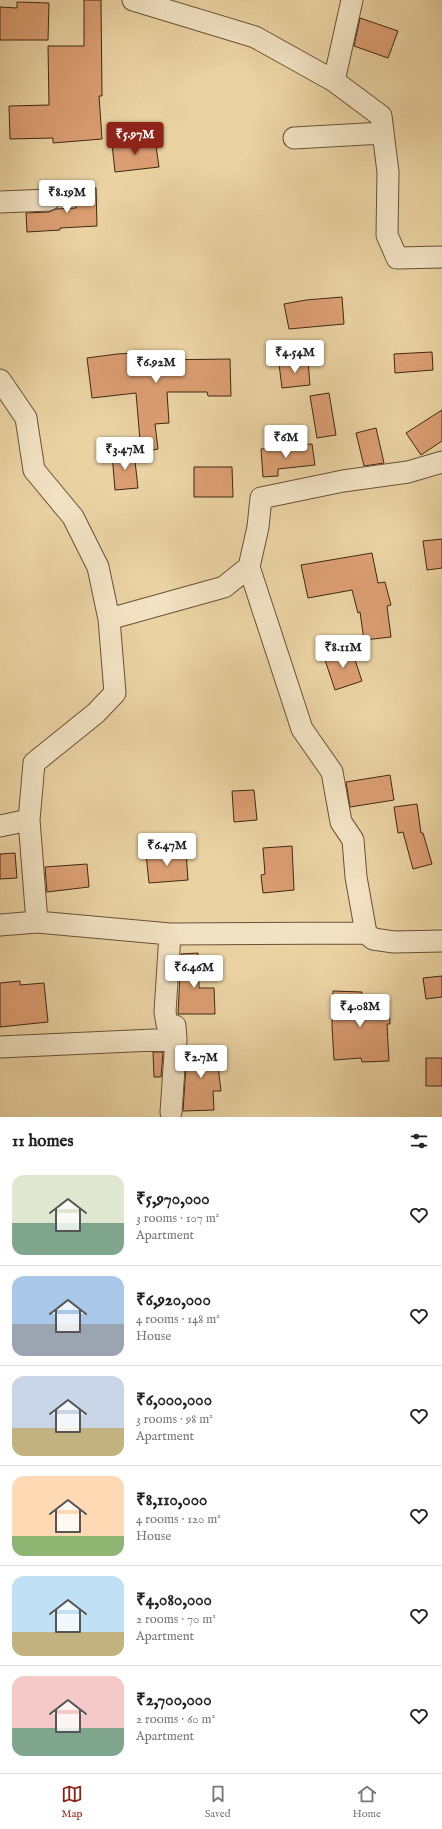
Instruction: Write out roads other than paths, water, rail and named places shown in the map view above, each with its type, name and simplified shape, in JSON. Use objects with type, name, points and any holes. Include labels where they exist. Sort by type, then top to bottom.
[{"type":"street","points":[[133,0],[254,37],[334,82],[381,116],[388,172],[387,236],[398,258],[442,257]]},
{"type":"street","points":[[334,82],[352,0]]},
{"type":"street","points":[[294,138],[383,133]]},
{"type":"street","points":[[0,202],[49,200]]},
{"type":"street","points":[[0,380],[26,418],[34,470],[73,517],[98,567],[109,619],[115,693],[96,714],[34,763],[29,820],[37,922]]},
{"type":"street","points":[[442,462],[408,472],[343,481],[261,498],[258,527],[249,567],[302,729],[332,772],[341,822],[353,840],[356,877],[366,933],[373,939],[394,942],[442,940]]},
{"type":"street","points":[[109,619],[224,587],[249,567]]},
{"type":"street","points":[[0,826],[29,820]]},
{"type":"street","points":[[0,925],[37,922],[170,934],[366,933]]},
{"type":"street","points":[[170,934],[165,1012],[167,1024],[174,1026],[176,1039],[171,1112]]},
{"type":"street","points":[[0,1047],[176,1039]]}]
